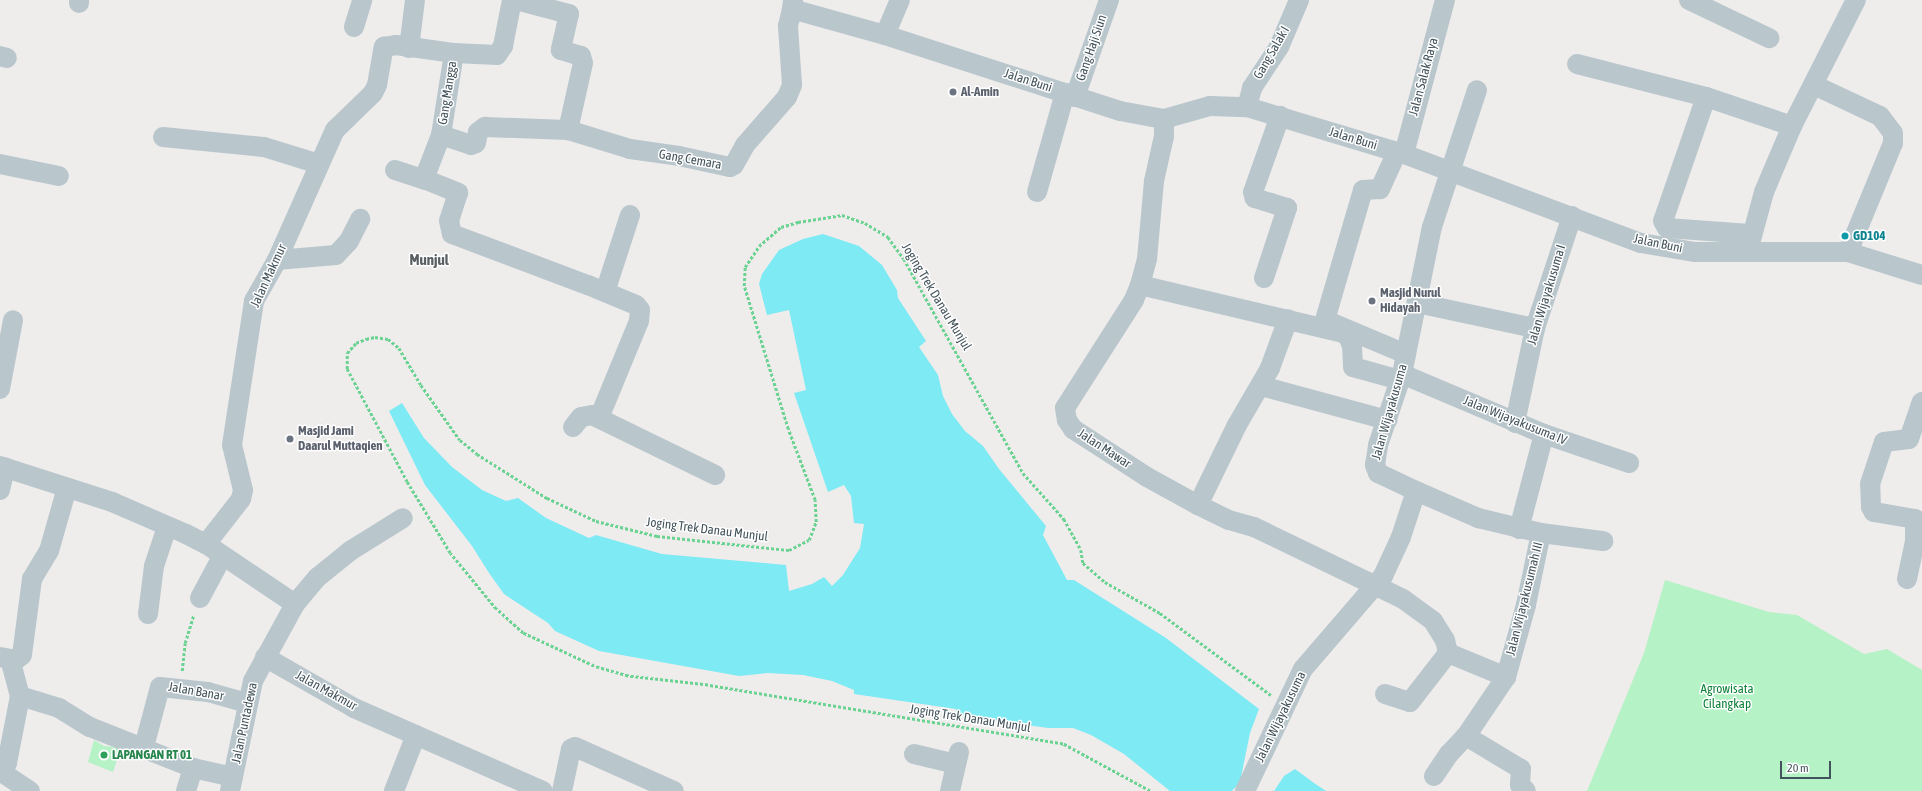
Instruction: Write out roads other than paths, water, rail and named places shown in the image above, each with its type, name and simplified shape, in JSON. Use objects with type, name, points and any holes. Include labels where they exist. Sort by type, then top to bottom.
[{"type":"street","points":[[354,27],[362,0]]},
{"type":"street","points":[[409,48],[415,0]]},
{"type":"street","points":[[454,53],[497,55],[503,46],[512,0]]},
{"type":"street","points":[[516,0],[569,14],[561,50],[581,56],[583,63],[568,130]]},
{"type":"street","points":[[885,35],[900,0]]},
{"type":"street","name":"Gang Haji Siun","points":[[1037,192],[1070,95],[1108,0]]},
{"type":"street","name":"Gang Salak I","points":[[1247,107],[1252,88],[1279,47],[1299,0]]},
{"type":"street","name":"Jalan Salak Raya","points":[[1406,354],[1325,320],[1363,190],[1380,189],[1400,153],[1445,0]]},
{"type":"street","points":[[1706,97],[1663,222],[1667,228],[1749,243],[1764,192],[1792,126],[1856,0]]},
{"type":"street","points":[[1696,1],[1769,38]]},
{"type":"street","name":"Gang Cemara","points":[[568,130],[630,149],[679,156],[725,167],[734,165],[745,145],[788,97],[792,85],[788,26],[792,4]]},
{"type":"street","name":"Jalan Buni","points":[[792,4],[1120,111],[1164,119],[1210,106],[1247,107],[1280,116],[1400,153],[1449,170],[1641,243],[1695,252],[1749,243],[1848,252],[1922,275]]},
{"type":"street","name":"Jalan Makmur","points":[[206,544],[241,499],[241,481],[233,457],[233,425],[244,373],[252,308],[277,260],[318,164],[335,130],[373,92],[377,85],[384,47],[396,45],[409,48]]},
{"type":"street","name":"Gang Mangga","points":[[409,48],[454,53],[441,135],[471,145],[476,143],[478,132],[485,127],[568,130]]},
{"type":"street","points":[[1577,64],[1706,97],[1792,126]]},
{"type":"street","points":[[1814,84],[1880,116],[1893,133],[1893,143],[1848,252]]},
{"type":"street","name":"Jalan Wijayakusuma","points":[[1245,791],[1304,669],[1382,576],[1392,558],[1416,491],[1381,475],[1376,470],[1378,445],[1401,377],[1432,227],[1449,170],[1477,90]]},
{"type":"street","points":[[1264,278],[1287,208],[1255,198],[1253,192],[1280,116]]},
{"type":"street","name":"Jalan Mawar","points":[[1164,119],[1164,136],[1154,181],[1147,259],[1140,285],[1134,300],[1065,408],[1065,414],[1073,429],[1147,477],[1198,505],[1229,520],[1254,527],[1340,567],[1403,599],[1433,620],[1445,640],[1448,653]]},
{"type":"street","points":[[425,180],[441,135]]},
{"type":"street","points":[[163,136],[264,148],[318,164]]},
{"type":"street","points":[[0,164],[59,176]]},
{"type":"street","points":[[395,170],[425,180],[458,194],[449,221],[452,234],[636,305],[640,315],[601,413],[601,418]]},
{"type":"street","points":[[605,292],[630,215]]},
{"type":"street","name":"Jalan Wijayakusuma I","points":[[1515,423],[1535,328],[1572,216]]},
{"type":"street","points":[[277,260],[336,255],[349,241],[360,219]]},
{"type":"street","points":[[1140,285],[1288,318],[1270,368],[1261,386],[1237,424],[1198,505]]},
{"type":"street","points":[[1417,303],[1535,328]]},
{"type":"street","name":"Jalan Wijayakusuma IV","points":[[1288,318],[1343,333],[1348,336],[1352,346],[1353,367],[1401,377],[1515,423],[1629,464]]},
{"type":"street","points":[[0,389],[13,320]]},
{"type":"street","points":[[1261,386],[1387,420]]},
{"type":"street","points":[[1907,579],[1915,540],[1914,519],[1874,512],[1871,507],[1870,484],[1884,442],[1909,439],[1922,402]]},
{"type":"street","points":[[573,427],[586,415],[601,418],[604,422],[715,475]]},
{"type":"street","points":[[1519,529],[1544,434]]},
{"type":"street","points":[[0,490],[3,467],[112,502],[206,544],[222,557],[295,604]]},
{"type":"street","points":[[30,791],[0,771],[7,763],[20,696],[5,658],[17,659],[22,655],[32,579],[49,551],[67,488]]},
{"type":"street","name":"Jalan Wijayakusumah III","points":[[1416,491],[1478,518],[1519,529],[1541,533],[1526,605],[1506,677],[1466,736],[1449,754],[1434,776]]},
{"type":"street","points":[[265,657],[295,604],[318,578],[350,551],[403,518]]},
{"type":"street","points":[[148,614],[154,566],[167,527]]},
{"type":"street","points":[[1541,533],[1603,541]]},
{"type":"street","points":[[200,598],[222,557]]},
{"type":"street","points":[[1385,694],[1410,702],[1448,653],[1506,677]]},
{"type":"street","name":"Jalan Makmur","points":[[265,657],[354,708],[543,791]]},
{"type":"street","name":"Jalan Puntadewa","points":[[232,784],[247,703],[253,681],[265,657]]},
{"type":"street","name":"Jalan Banar","points":[[144,747],[159,687],[208,692],[247,703]]},
{"type":"street","points":[[20,696],[59,708],[90,727],[144,747],[232,784]]},
{"type":"street","points":[[394,791],[416,735]]},
{"type":"street","points":[[1466,736],[1521,769],[1520,785],[1526,791]]},
{"type":"street","points":[[562,791],[571,749],[575,747],[674,791]]},
{"type":"street","points":[[914,754],[958,757],[950,791]]},
{"type":"street","points":[[186,791],[193,768]]},
{"type":"water","points":[[823,234],[859,246],[882,265],[897,290],[898,298],[926,341],[919,347],[938,375],[943,396],[952,414],[965,431],[983,446],[999,469],[1046,526],[1043,535],[1067,580],[1074,580],[1166,638],[1259,709],[1250,733],[1240,782],[1232,791],[1170,791],[1124,754],[1091,735],[1073,728],[1048,728],[957,715],[956,709],[854,694],[854,690],[832,681],[803,675],[768,673],[739,676],[599,651],[555,631],[548,623],[504,594],[472,546],[425,485],[389,411],[402,403],[424,438],[452,467],[482,490],[506,501],[518,498],[546,518],[589,538],[596,535],[662,554],[786,565],[789,591],[812,584],[824,577],[832,586],[843,575],[860,548],[864,524],[854,523],[851,496],[844,485],[828,492],[794,393],[806,390],[789,310],[767,315],[759,284],[762,274],[779,250],[803,239]]},
{"type":"water","points":[[1295,769],[1326,791],[1274,791],[1284,776]]},
{"type":"place","name":"Al-Amin","points":[[953,92]]},
{"type":"place","name":"GD104","points":[[1845,236]]},
{"type":"place","name":"Masjid Nurul Hidayah","points":[[1372,301]]},
{"type":"place","name":"Masjid Jami Daarul Muttaqien","points":[[290,439]]},
{"type":"place","name":"LAPANGAN RT 01","points":[[104,755]]},
{"type":"district","name":"Munjul","points":[[429,260]]},
{"type":"park label","name":"Agrowisata Cilangkap","points":[[1727,698]]}]
